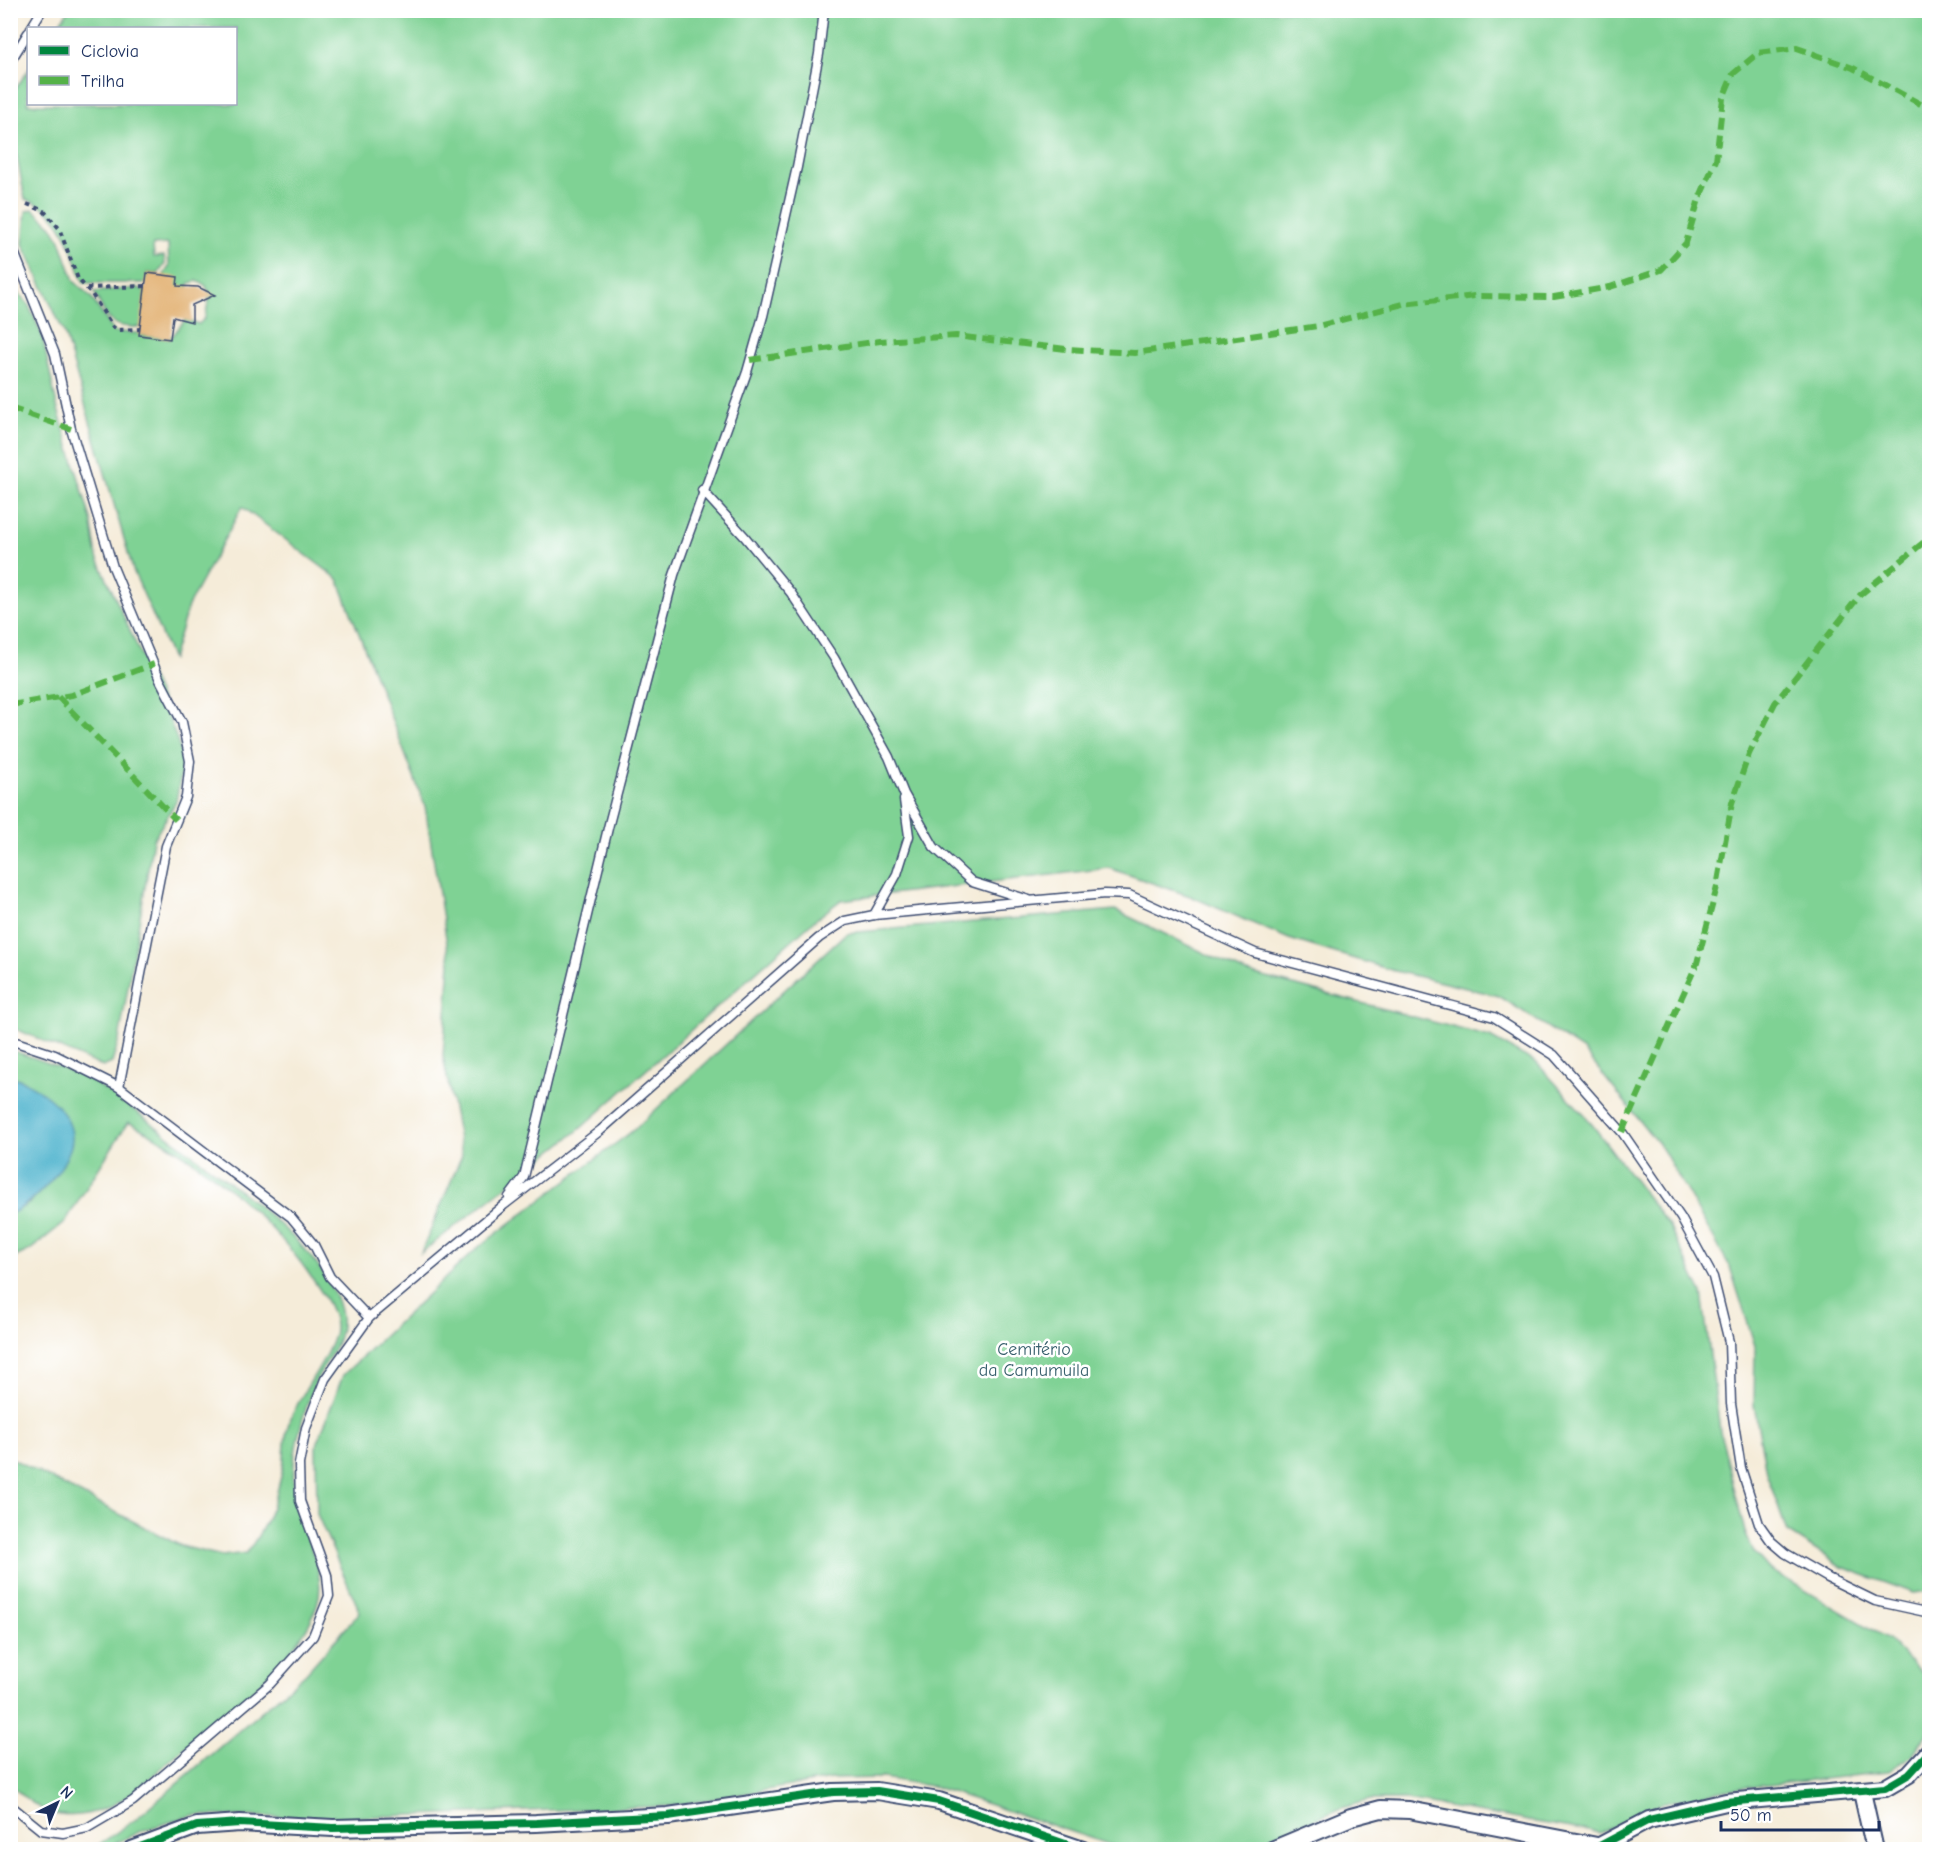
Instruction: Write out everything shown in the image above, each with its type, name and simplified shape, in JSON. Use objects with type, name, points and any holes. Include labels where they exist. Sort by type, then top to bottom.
[{"type":"street","points":[[1272,1850],[1351,1817],[1381,1809],[1409,1810],[1595,1848],[1649,1820],[1726,1802],[1862,1792],[1886,1788],[1901,1779],[1929,1750]]},
{"type":"street","points":[[132,1850],[196,1826],[240,1822],[333,1828],[558,1822],[668,1816],[833,1792],[877,1791],[939,1801],[1083,1850]]},
{"type":"street","points":[[1862,1792],[1875,1850]]},
{"type":"lane","points":[[32,27],[42,10]]},
{"type":"lane","points":[[504,1205],[524,1177],[609,824],[674,575],[702,490],[747,372],[764,316],[797,167],[819,54],[824,10]]},
{"type":"lane","points":[[10,62],[27,35]]},
{"type":"lane","points":[[10,242],[55,354],[71,429],[113,567],[160,680],[182,722],[190,761],[186,797],[166,846],[118,1087]]},
{"type":"lane","points":[[702,490],[791,593],[834,658],[889,757],[904,795],[934,847],[972,882],[1032,901]]},
{"type":"lane","points":[[874,915],[897,874],[909,836],[904,795]]},
{"type":"lane","points":[[10,1805],[41,1830],[63,1833],[87,1828],[133,1802],[270,1684],[313,1636],[329,1596],[327,1575],[300,1501],[299,1464],[306,1428],[325,1379],[369,1318],[504,1205],[601,1130],[819,938],[844,921],[874,915],[1106,894],[1129,895],[1256,953],[1494,1017],[1554,1055],[1622,1132],[1681,1218],[1713,1277],[1729,1342],[1731,1404],[1741,1468],[1760,1524],[1771,1541],[1785,1553],[1828,1578],[1875,1601],[1929,1613]]},
{"type":"lane","points":[[10,1040],[55,1055],[118,1087],[291,1217],[314,1245],[330,1277],[369,1318]]},
{"type":"path","points":[[27,204],[38,207],[52,219],[64,238],[78,279],[87,288],[113,327],[117,330],[140,329]]},
{"type":"path","points":[[87,288],[146,286]]},
{"type":"green space","points":[[69,10],[1929,11],[1929,1591],[1914,1593],[1842,1567],[1787,1532],[1766,1472],[1754,1405],[1755,1346],[1730,1267],[1663,1150],[1584,1051],[1499,996],[1391,970],[1289,939],[1190,896],[1109,868],[841,900],[810,924],[580,1129],[421,1253],[462,1155],[443,1056],[450,963],[425,806],[338,579],[242,507],[188,606],[172,659],[133,570],[65,335],[23,244],[26,211],[33,209],[52,226],[60,240],[74,281],[91,297],[114,332],[140,333],[140,335],[170,339],[185,320],[199,324],[205,318],[210,293],[205,285],[197,281],[190,283],[185,292],[175,297],[164,275],[169,266],[168,244],[153,245],[154,257],[164,256],[165,264],[158,274],[147,273],[146,283],[84,283],[64,231],[45,209],[25,199],[11,126],[10,97],[27,72],[27,105],[237,105],[237,27],[57,27]]},
{"type":"green space","points":[[137,288],[145,290],[141,327],[115,324],[106,315],[94,292]]},
{"type":"green space","points":[[15,289],[28,304],[42,335],[57,406],[91,519],[97,557],[164,706],[177,739],[183,763],[176,802],[153,840],[119,1040],[112,1063],[103,1067],[11,1027],[10,307]]},
{"type":"green space","name":"Cemitério da Camumuila","points":[[1115,910],[1244,972],[1490,1037],[1537,1063],[1588,1119],[1669,1226],[1702,1293],[1720,1431],[1745,1532],[1753,1551],[1769,1569],[1888,1639],[1929,1681],[1929,1731],[1912,1755],[1888,1772],[1732,1789],[1660,1804],[1600,1833],[1406,1800],[1370,1800],[1342,1808],[1245,1849],[1123,1849],[936,1787],[883,1778],[831,1779],[671,1806],[332,1818],[193,1815],[141,1831],[104,1849],[91,1850],[136,1819],[306,1673],[360,1612],[317,1514],[316,1447],[343,1375],[476,1249],[635,1129],[846,933]]},
{"type":"green space","points":[[11,1050],[72,1072],[103,1088],[228,1181],[300,1244],[334,1292],[341,1316],[337,1342],[317,1379],[306,1409],[294,1462],[296,1507],[314,1556],[319,1579],[318,1601],[310,1623],[292,1649],[264,1680],[144,1784],[110,1806],[98,1811],[71,1816],[40,1808],[11,1785],[11,1458],[181,1546],[222,1556],[246,1553],[270,1513],[283,1467],[288,1426],[298,1403],[329,1349],[335,1322],[327,1301],[318,1287],[300,1262],[258,1214],[234,1192],[182,1153],[128,1122],[65,1222],[30,1250],[11,1259],[11,1214],[30,1203],[57,1171],[25,1081],[11,1076]]},
{"type":"water","points":[[11,1076],[44,1094],[55,1104],[70,1125],[72,1137],[66,1159],[53,1178],[29,1202],[11,1214]]},
{"type":"building","points":[[147,273],[178,277],[177,286],[198,287],[215,295],[192,305],[192,322],[173,317],[170,339],[139,335]]},
{"type":"marked path","points":[[750,360],[880,341],[956,336],[1066,349],[1135,353],[1318,326],[1403,304],[1475,296],[1554,297],[1610,287],[1661,270],[1686,243],[1699,199],[1716,160],[1723,98],[1733,74],[1758,53],[1797,48],[1853,68],[1930,109]]},
{"type":"marked path","points":[[10,408],[71,429]]},
{"type":"marked path","points":[[1622,1132],[1697,963],[1717,887],[1732,803],[1749,754],[1775,703],[1860,595],[1930,537]]},
{"type":"marked path","points":[[10,705],[72,695],[154,664]]},
{"type":"marked path","points":[[58,697],[176,820]]},
{"type":"cycle path","points":[[1592,1850],[1649,1820],[1726,1802],[1885,1788],[1909,1774],[1930,1751]]},
{"type":"cycle path","points":[[132,1850],[197,1826],[240,1823],[333,1828],[536,1823],[668,1816],[833,1792],[877,1791],[939,1801],[1083,1850]]}]
